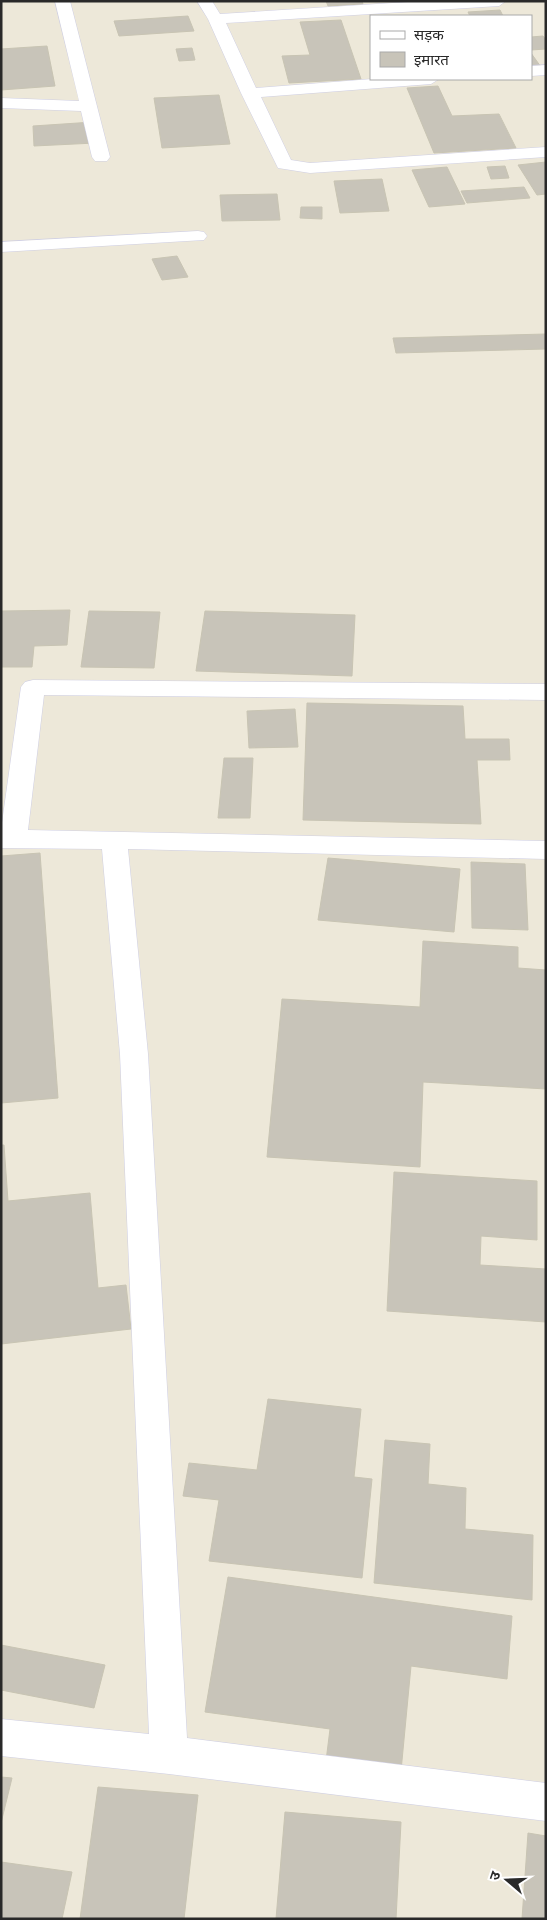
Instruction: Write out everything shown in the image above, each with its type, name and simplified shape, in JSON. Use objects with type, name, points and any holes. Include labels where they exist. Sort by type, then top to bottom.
[{"type":"street","points":[[62,1],[101,157]]},
{"type":"street","points":[[204,1],[210,13],[216,19],[280,160],[290,167],[310,168],[546,152]]},
{"type":"street","points":[[216,19],[499,1]]},
{"type":"street","points":[[532,71],[546,70]]},
{"type":"street","points":[[250,93],[418,80]]},
{"type":"street","points":[[1,104],[88,106]]},
{"type":"street","points":[[1,247],[198,236]]},
{"type":"street","points":[[546,692],[33,687],[8,838],[114,842],[546,850]]},
{"type":"street","points":[[114,842],[134,1054],[169,1755]]},
{"type":"street","points":[[1,1737],[169,1755],[546,1802]]},
{"type":"building","points":[[326,1],[362,1],[363,4],[328,6]]},
{"type":"building","points":[[500,10],[502,15],[470,15],[468,12]]},
{"type":"building","points":[[188,16],[194,31],[119,36],[114,21]]},
{"type":"building","points":[[341,20],[361,79],[289,83],[282,56],[310,55],[300,22]]},
{"type":"building","points":[[543,36],[546,40],[546,49],[532,50],[532,37]]},
{"type":"building","points":[[47,46],[55,86],[1,90],[1,49]]},
{"type":"building","points":[[192,48],[195,60],[179,61],[176,49]]},
{"type":"building","points":[[532,54],[541,67],[532,68]]},
{"type":"building","points":[[438,86],[452,116],[499,114],[516,148],[434,153],[407,88]]},
{"type":"building","points":[[219,95],[230,144],[162,148],[154,98]]},
{"type":"building","points":[[93,122],[95,143],[34,146],[33,126]]},
{"type":"building","points":[[546,162],[546,194],[537,195],[518,165]]},
{"type":"building","points":[[505,166],[509,178],[491,179],[487,167]]},
{"type":"building","points":[[447,167],[465,204],[429,207],[412,170]]},
{"type":"building","points":[[382,179],[389,211],[340,213],[334,181]]},
{"type":"building","points":[[524,187],[530,198],[467,203],[461,191]]},
{"type":"building","points":[[277,194],[280,220],[222,221],[220,195]]},
{"type":"building","points":[[301,207],[322,207],[322,219],[300,218]]},
{"type":"building","points":[[177,256],[188,277],[162,280],[152,259]]},
{"type":"building","points":[[546,334],[546,349],[396,353],[393,338]]},
{"type":"building","points":[[70,610],[67,645],[34,646],[32,667],[1,667],[1,611]]},
{"type":"building","points":[[89,611],[160,612],[154,668],[81,667]]},
{"type":"building","points":[[205,611],[355,615],[352,676],[196,671]]},
{"type":"building","points":[[307,703],[463,706],[465,739],[509,739],[510,760],[477,760],[481,824],[303,820]]},
{"type":"building","points":[[295,709],[298,747],[249,748],[247,711]]},
{"type":"building","points":[[224,758],[253,758],[250,818],[218,818]]},
{"type":"building","points":[[40,853],[58,1098],[1,1103],[1,856]]},
{"type":"building","points":[[328,858],[460,869],[454,932],[318,920]]},
{"type":"building","points":[[471,862],[525,864],[528,930],[472,928]]},
{"type":"building","points":[[423,941],[518,947],[518,968],[546,970],[546,1089],[423,1082],[420,1167],[267,1157],[282,999],[420,1007]]},
{"type":"building","points":[[1,1145],[4,1145],[8,1201],[90,1193],[98,1288],[126,1285],[131,1329],[1,1344]]},
{"type":"building","points":[[394,1172],[537,1181],[537,1240],[481,1236],[480,1265],[546,1269],[546,1322],[387,1311]]},
{"type":"building","points":[[268,1399],[361,1409],[354,1477],[372,1479],[362,1578],[209,1561],[219,1500],[183,1496],[189,1463],[257,1470]]},
{"type":"building","points":[[385,1440],[430,1444],[428,1484],[466,1488],[465,1529],[533,1535],[532,1600],[374,1583]]},
{"type":"building","points":[[228,1577],[512,1616],[507,1679],[411,1666],[401,1771],[326,1761],[330,1729],[205,1712]]},
{"type":"building","points":[[1,1645],[105,1665],[94,1708],[1,1690]]},
{"type":"building","points":[[1,1777],[12,1778],[1,1823]]},
{"type":"building","points":[[98,1787],[198,1795],[184,1919],[80,1919]]},
{"type":"building","points":[[285,1812],[401,1822],[396,1919],[276,1919]]},
{"type":"building","points":[[528,1833],[546,1836],[546,1919],[522,1919]]},
{"type":"building","points":[[1,1862],[72,1872],[62,1919],[1,1919]]}]
